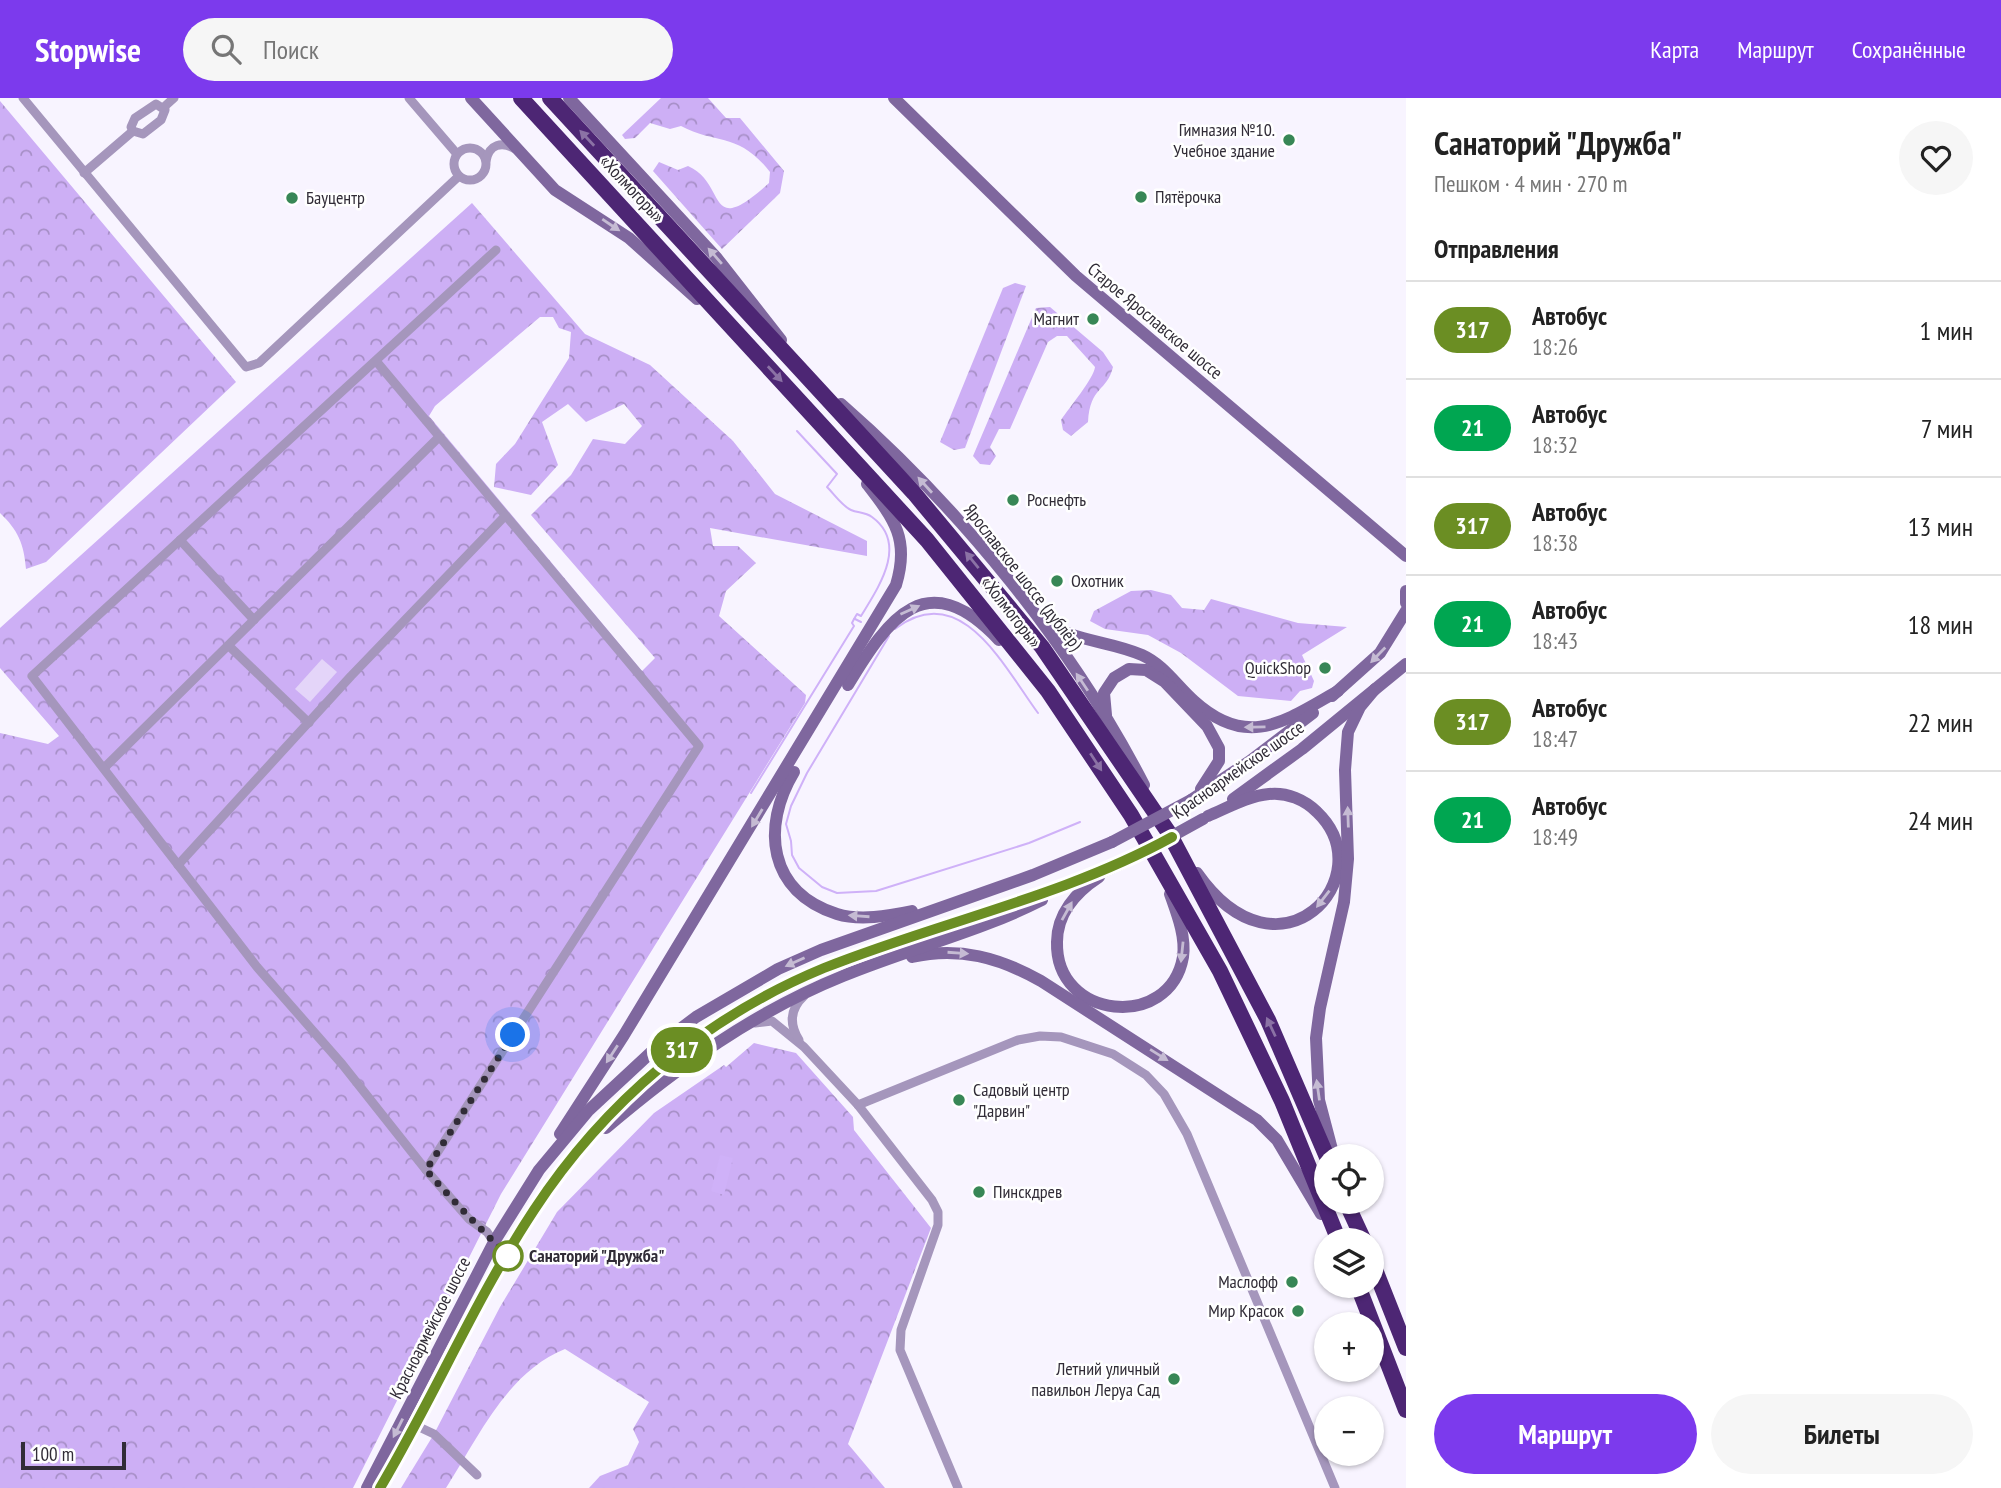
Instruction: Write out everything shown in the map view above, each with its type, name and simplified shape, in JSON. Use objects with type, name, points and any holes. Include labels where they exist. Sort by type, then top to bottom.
[{"type":"highway","name":"«Холмогоры»","points":[[521,98],[928,540],[1048,691],[1148,842],[1213,958],[1282,1101],[1333,1228]]},
{"type":"highway","name":"«Холмогоры»","points":[[550,98],[814,381],[958,542],[1042,647],[1167,830],[1268,1020],[1321,1144]]},
{"type":"highway","points":[[1384,1292],[1406,1348]]},
{"type":"highway","points":[[1363,1298],[1406,1410]]},
{"type":"main road","points":[[471,98],[555,190],[629,238],[729,324]]},
{"type":"main road","points":[[569,98],[716,257],[802,368]]},
{"type":"main road","name":"Старое Ярославское шоссе","points":[[894,98],[1076,276],[1406,556]]},
{"type":"main road","name":"Ярославское шоссе (дублёр)","points":[[814,381],[917,475],[1023,601],[1112,728],[1167,830],[1213,895],[1242,917],[1255,923],[1286,924],[1304,918],[1329,894],[1339,861],[1336,844],[1325,819],[1307,804],[1284,795],[1269,794],[1206,817]]},
{"type":"main road","points":[[539,1170],[817,719],[896,585],[902,554],[896,525],[822,424]]},
{"type":"main road","points":[[1406,591],[1406,603]]},
{"type":"main road","points":[[1023,601],[1063,633],[1129,650],[1157,663],[1193,701],[1228,724],[1260,729],[1275,725],[1338,691],[1388,644],[1406,611]]},
{"type":"main road","points":[[974,897],[870,917],[838,914],[819,906],[793,884],[779,861],[774,837],[778,803],[869,650],[882,631],[909,609],[939,603],[971,614],[1048,691]]},
{"type":"main road","points":[[1331,1144],[1319,1100],[1316,1038],[1320,1008],[1344,902],[1348,859],[1348,732],[1360,707],[1375,690],[1406,664]]},
{"type":"main road","points":[[1112,728],[1103,701],[1114,678],[1129,669],[1139,669],[1154,674],[1165,682],[1207,726],[1219,748],[1216,770],[1191,800]]},
{"type":"main road","name":"Красноармейское шоссе","points":[[380,1488],[417,1426],[490,1286],[532,1213],[558,1175],[580,1147],[640,1085],[706,1032],[744,1008],[824,968],[1123,863],[1206,817],[1254,785],[1375,690]]},
{"type":"main road","name":"Красноармейское шоссе","points":[[367,1488],[494,1242],[539,1170],[589,1110],[617,1082],[696,1017],[768,974],[821,950],[974,897],[1112,842],[1191,800],[1250,761],[1338,691]]},
{"type":"main road","points":[[1123,863],[1093,881],[1073,900],[1057,933],[1057,951],[1067,979],[1077,992],[1092,1002],[1127,1007],[1159,995],[1179,970],[1183,955],[1179,917],[1148,842]]},
{"type":"main road","points":[[558,1175],[637,1102],[742,1026],[818,987],[1024,909],[1090,876]]},
{"type":"main road","points":[[867,967],[923,954],[953,952],[1011,964],[1228,1098],[1257,1120],[1292,1161],[1331,1228]]},
{"type":"street","points":[[23,98],[242,364],[253,367],[459,176]]},
{"type":"street","points":[[133,131],[143,134],[147,132],[161,120],[164,107],[174,98]]},
{"type":"street","points":[[409,98],[457,155]]},
{"type":"street","points":[[85,173],[133,131],[133,122],[150,106],[164,107]]},
{"type":"street","points":[[493,122],[494,138],[486,147],[466,149],[457,155],[454,166],[459,176],[467,180],[478,178],[484,172],[487,154],[496,145],[506,144],[517,150]]},
{"type":"street","points":[[476,149],[486,160]]},
{"type":"street","points":[[494,1242],[487,1232],[469,1219],[426,1170],[342,1064],[257,967],[32,676],[496,250]]},
{"type":"street","points":[[376,361],[699,746],[426,1170]]},
{"type":"street","points":[[105,767],[439,437]]},
{"type":"street","points":[[178,865],[505,516]]},
{"type":"street","points":[[180,540],[254,620]]},
{"type":"street","points":[[229,646],[309,723]]},
{"type":"street","points":[[804,1047],[794,1031],[793,1010],[804,996],[818,987]]},
{"type":"street","points":[[742,1026],[772,1021],[804,1047],[858,1105],[932,1200],[938,1212],[938,1225],[901,1330],[900,1350],[958,1488]]},
{"type":"street","points":[[858,1105],[999,1046],[1040,1035],[1086,1043],[1113,1054],[1146,1075],[1164,1094],[1187,1134],[1335,1488]]},
{"type":"street","points":[[417,1426],[434,1434],[477,1475]]},
{"type":"green space","points":[[661,98],[708,98],[726,118],[740,118],[784,171],[780,193],[722,249],[653,171],[659,162],[678,170],[688,166],[700,174],[726,208],[749,200],[769,183],[770,172],[759,159],[738,145],[681,126],[670,129],[650,123],[635,138],[625,139],[622,135]]},
{"type":"green space","points":[[0,101],[236,382],[46,562],[26,569],[19,538],[0,513]]},
{"type":"green space","points":[[472,203],[585,334],[650,365],[733,441],[775,494],[867,541],[867,556],[710,528],[713,546],[738,546],[756,563],[726,591],[719,616],[806,695],[805,703],[501,1194],[353,1488],[0,1488],[0,733],[48,744],[59,736],[0,668],[0,628]],"holes":[[[540,317],[553,317],[559,328],[571,332],[569,358],[515,444],[496,464],[494,487],[531,495],[558,465],[542,422],[568,404],[586,422],[624,404],[642,426],[625,444],[593,439],[571,475],[531,515],[655,658],[642,671],[429,416],[435,406]]]},
{"type":"green space","points":[[1015,283],[1026,286],[965,448],[954,450],[940,442],[1003,288]]},
{"type":"green space","points":[[1050,307],[1103,352],[1113,367],[1110,375],[1095,395],[1088,422],[1071,436],[1063,430],[1061,420],[1086,385],[1095,367],[1067,336],[1057,336],[1048,342],[1010,429],[999,429],[990,447],[996,456],[990,465],[980,464],[973,456],[1036,308]]},
{"type":"green space","points":[[1151,590],[1171,595],[1182,608],[1204,610],[1211,599],[1298,623],[1347,627],[1302,655],[1314,681],[1312,688],[1300,691],[1291,701],[1238,696],[1181,653],[1148,635],[1105,629],[1090,621],[1094,611],[1131,591]]},
{"type":"green space","points":[[754,1043],[796,1053],[853,1117],[854,1130],[931,1228],[848,1444],[885,1488],[589,1488],[600,1476],[628,1465],[639,1442],[633,1429],[649,1402],[565,1349],[526,1373],[510,1390],[482,1428],[446,1488],[401,1488],[434,1434],[500,1307],[557,1212],[654,1113],[724,1065],[726,1067]]},
{"type":"shaded area","points":[[322,659],[337,672],[310,702],[295,689]]},
{"type":"shaded area","points":[[720,1155],[733,1158],[724,1195],[711,1191]]},
{"type":"waterway","points":[[797,431],[837,474],[827,487],[848,508],[872,517],[883,528],[888,540],[889,553],[882,579],[861,616],[857,614],[854,619]]},
{"type":"waterway","points":[[895,629],[919,616],[940,614],[960,621],[995,653],[1038,713]]},
{"type":"waterway","points":[[751,793],[854,626],[854,619]]},
{"type":"waterway","points":[[855,619],[861,622]]},
{"type":"waterway","points":[[889,636],[807,773],[791,806],[786,824],[792,855],[799,868],[822,887],[837,893],[876,891],[1029,843],[1080,822]]},
{"type":"bus line","name":"317","points":[[380,1488],[417,1426],[490,1286],[542,1198],[580,1147],[611,1113],[671,1059],[744,1008],[824,968],[1090,876],[1125,862],[1172,837]]},
{"type":"place","name":"Гимназия №10. Учебное здание","points":[[1289,140]]},
{"type":"place","name":"Пятёрочка","points":[[1141,197]]},
{"type":"place","name":"Бауцентр","points":[[292,198]]},
{"type":"place","name":"Магнит","points":[[1093,319]]},
{"type":"place","name":"Роснефть","points":[[1013,500]]},
{"type":"place","name":"Охотник","points":[[1057,581]]},
{"type":"place","name":"QuickShop","points":[[1325,668]]},
{"type":"place","name":"Садовый центр \"Дарвин\"","points":[[959,1100]]},
{"type":"place","name":"Пинскдрев","points":[[979,1192]]},
{"type":"place","name":"Санаторий \"Дружба\"","points":[[508,1256]]},
{"type":"place","name":"Маслофф","points":[[1292,1282]]},
{"type":"place","name":"Мир Красок","points":[[1298,1311]]},
{"type":"place","name":"Летний уличный павильон Леруа Сад","points":[[1174,1379]]},
{"type":"route","points":[[508,1256],[487,1232],[469,1219],[426,1170],[513,1035]]}]
